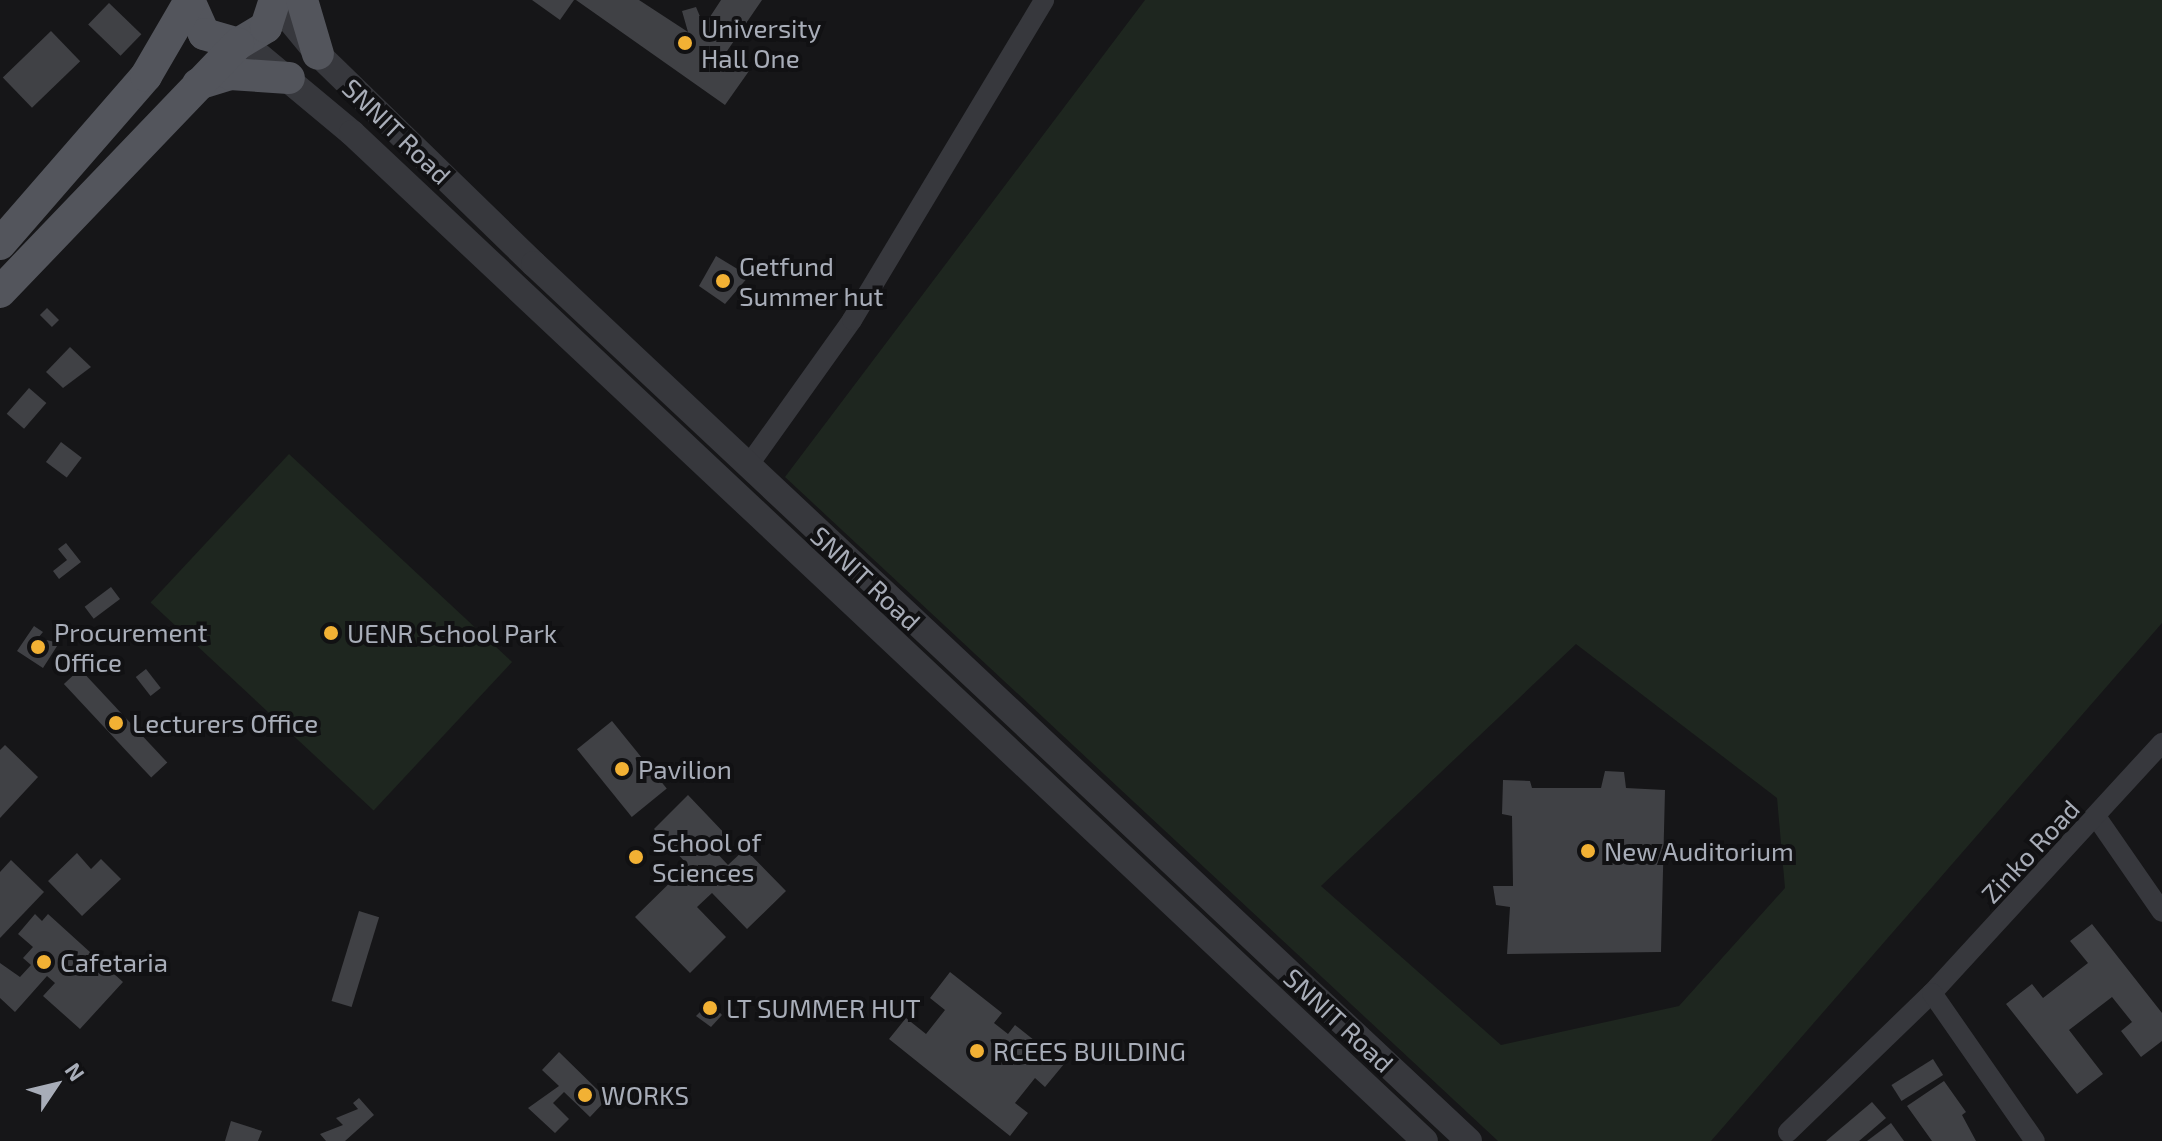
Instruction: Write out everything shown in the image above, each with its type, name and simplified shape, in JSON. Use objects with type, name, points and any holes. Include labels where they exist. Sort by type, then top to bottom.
[{"type":"main road","points":[[189,1],[204,34],[241,44]]},
{"type":"main road","points":[[0,244],[146,76],[189,1]]},
{"type":"main road","points":[[0,292],[195,85],[241,44],[266,27],[284,1],[318,54]]},
{"type":"main road","points":[[195,85],[230,74],[289,78]]},
{"type":"street","points":[[748,466],[852,320],[1044,0]]},
{"type":"street","name":"SNNIT Road","points":[[241,44],[289,78],[1425,1141]]},
{"type":"street","name":"SNNIT Road","points":[[318,54],[966,672],[1469,1141]]},
{"type":"street","points":[[948,693],[966,672]]},
{"type":"street","points":[[978,720],[995,699]]},
{"type":"street","name":"Zinko Road","points":[[1787,1138],[1932,993],[2097,818],[2162,743]]},
{"type":"street","points":[[2097,818],[2162,912]]},
{"type":"street","points":[[1932,993],[2035,1141]]},
{"type":"shaded area","points":[[1145,0],[2162,0],[2162,623],[1711,1141],[1498,1141],[785,477]],"holes":[[[1576,644],[1777,798],[1785,888],[1679,1006],[1501,1045],[1321,886]]]},
{"type":"shaded area","name":"UENR School Park","points":[[289,454],[512,662],[374,810],[151,602]]},
{"type":"building","points":[[532,0],[574,0],[560,20]]},
{"type":"building","name":"University Hall One","points":[[576,0],[639,0],[688,32],[682,11],[696,7],[704,26],[721,0],[762,0],[725,54],[749,71],[725,105]]},
{"type":"building","points":[[109,3],[141,34],[121,56],[88,25]]},
{"type":"building","points":[[51,31],[80,61],[32,108],[3,78]]},
{"type":"building","name":"Getfund Summer hut","points":[[716,256],[749,276],[725,304],[699,286]]},
{"type":"building","points":[[47,308],[59,320],[52,327],[40,315]]},
{"type":"building","points":[[70,347],[91,367],[63,388],[46,372]]},
{"type":"building","points":[[29,388],[46,403],[24,429],[7,414]]},
{"type":"building","points":[[61,442],[82,458],[67,478],[46,462]]},
{"type":"building","points":[[66,543],[81,562],[59,579],[53,571],[67,560],[58,549]]},
{"type":"building","points":[[111,587],[120,599],[94,619],[85,607]]},
{"type":"building","name":"Procurement Office","points":[[34,626],[43,632],[38,638],[59,643],[43,668],[17,651]]},
{"type":"building","name":"Lecturers Office","points":[[80,669],[167,763],[151,778],[64,684]]},
{"type":"building","points":[[146,669],[161,688],[151,696],[136,677]]},
{"type":"building","name":"Pavilion","points":[[612,721],[667,789],[632,817],[577,749]]},
{"type":"building","points":[[5,745],[38,777],[0,818],[0,750]]},
{"type":"building","name":"New Auditorium","points":[[1605,771],[1624,772],[1626,788],[1665,790],[1661,952],[1507,954],[1510,907],[1496,905],[1493,886],[1513,886],[1512,816],[1502,814],[1503,780],[1530,781],[1532,788],[1601,788]]},
{"type":"building","points":[[688,795],[727,836],[713,849],[728,865],[745,849],[786,891],[747,929],[712,893],[697,907],[726,937],[690,973],[635,917],[688,865],[654,829]]},
{"type":"building","points":[[77,853],[91,869],[101,859],[121,879],[82,916],[48,881]]},
{"type":"building","points":[[11,860],[44,892],[0,938],[0,872]]},
{"type":"building","points":[[359,911],[379,917],[352,1007],[332,1001]]},
{"type":"building","points":[[35,914],[42,921],[48,914],[123,982],[80,1029],[43,996],[55,983],[47,976],[15,1012],[0,998],[0,963],[20,977],[31,965],[23,958],[33,947],[18,934]]},
{"type":"building","points":[[2092,924],[2162,1013],[2162,1041],[2141,1057],[2121,1031],[2132,1022],[2112,997],[2069,1030],[2103,1074],[2077,1094],[2006,1004],[2032,984],[2043,998],[2088,963],[2070,941]]},
{"type":"building","name":"RCEES BUILDING","points":[[950,972],[1002,1013],[994,1023],[1008,1034],[1015,1025],[1064,1064],[1045,1087],[1035,1078],[1015,1103],[1028,1113],[1010,1136],[889,1039],[906,1018],[926,1034],[945,1010],[930,998]]},
{"type":"building","name":"LT SUMMER HUT","points":[[710,1002],[722,1015],[711,1027],[696,1016]]},
{"type":"building","name":"WORKS","points":[[559,1052],[607,1099],[590,1117],[564,1092],[553,1103],[569,1119],[555,1133],[528,1108],[559,1086],[542,1070]]},
{"type":"building","points":[[1933,1059],[1943,1075],[1902,1101],[1891,1085]]},
{"type":"building","points":[[1944,1081],[1966,1112],[1962,1115],[1976,1141],[1932,1141],[1907,1106]]},
{"type":"building","points":[[359,1098],[374,1115],[345,1141],[326,1141],[320,1134],[343,1125],[336,1118],[358,1109],[353,1103]]},
{"type":"building","points":[[1872,1102],[1886,1118],[1859,1141],[1826,1141]]},
{"type":"building","points":[[231,1121],[262,1131],[258,1141],[225,1141]]},
{"type":"building","points":[[1891,1123],[1904,1141],[1867,1141]]},
{"type":"place","name":"University Hall One","points":[[685,43]]},
{"type":"place","name":"Getfund Summer hut","points":[[723,281]]},
{"type":"place","name":"UENR School Park","points":[[331,633]]},
{"type":"place","name":"Procurement Office","points":[[38,647]]},
{"type":"place","name":"Lecturers Office","points":[[116,723]]},
{"type":"place","name":"Pavilion","points":[[622,769]]},
{"type":"place","name":"New Auditorium","points":[[1588,851]]},
{"type":"place","name":"School of Sciences","points":[[636,857]]},
{"type":"place","name":"Cafetaria","points":[[44,962]]},
{"type":"place","name":"LT SUMMER HUT","points":[[710,1008]]},
{"type":"place","name":"RCEES BUILDING","points":[[977,1051]]},
{"type":"place","name":"WORKS","points":[[585,1095]]}]
